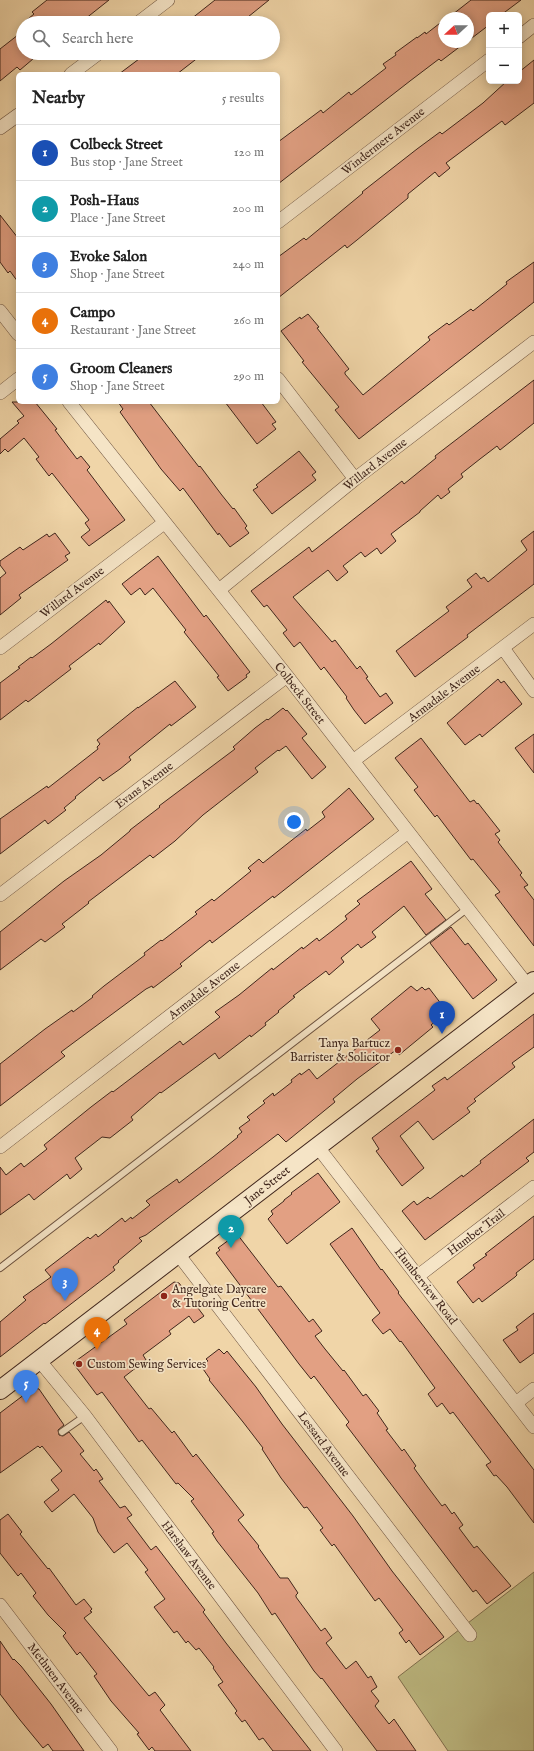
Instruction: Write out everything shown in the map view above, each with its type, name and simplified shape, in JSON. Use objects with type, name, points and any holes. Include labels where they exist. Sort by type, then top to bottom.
[{"type":"main road","name":"Jane Street","points":[[0,1390],[531,983]]},
{"type":"street","points":[[147,16],[168,0]]},
{"type":"street","points":[[522,34],[534,25]]},
{"type":"street","points":[[74,72],[90,60]]},
{"type":"street","name":"Windermere Avenue","points":[[280,220],[486,62]]},
{"type":"street","points":[[0,128],[16,116]]},
{"type":"street","points":[[0,311],[16,331]]},
{"type":"street","name":"Willard Avenue","points":[[219,590],[355,480],[534,342]]},
{"type":"street","points":[[0,393],[16,381]]},
{"type":"street","points":[[280,382],[355,480]]},
{"type":"street","name":"Colbeck Street","points":[[71,404],[287,676],[468,908],[531,983]]},
{"type":"street","name":"Willard Avenue","points":[[0,648],[164,523]]},
{"type":"street","name":"Armadale Avenue","points":[[353,761],[534,624]]},
{"type":"street","points":[[503,648],[534,690]]},
{"type":"street","name":"Evans Avenue","points":[[0,895],[287,676]]},
{"type":"street","name":"Armadale Avenue","points":[[0,1147],[408,832]]},
{"type":"street","name":"Humberview Road","points":[[317,1146],[534,1427]]},
{"type":"street","name":"Humber Trail","points":[[418,1276],[534,1187]]},
{"type":"street","name":"Lessard Avenue","points":[[178,1254],[470,1635]]},
{"type":"street","name":"Harshaw Avenue","points":[[39,1360],[85,1416],[336,1751]]},
{"type":"street","points":[[516,1403],[534,1388]]},
{"type":"street","name":"Methuen Avenue","points":[[0,1605],[111,1751]]},
{"type":"lane","points":[[0,1268],[468,908]]},
{"type":"lane","points":[[62,1432],[85,1416]]},
{"type":"shaded area","points":[[534,1572],[534,1751],[448,1751],[398,1677]]},
{"type":"building","points":[[47,0],[109,0],[89,16],[32,16],[34,14],[32,12]]},
{"type":"building","points":[[215,0],[269,0],[249,16],[195,16]]},
{"type":"building","points":[[471,0],[521,0],[505,12],[486,12],[486,27],[474,36],[474,12],[456,12]]},
{"type":"building","points":[[438,25],[438,48],[458,48],[441,61],[439,59],[280,182],[280,141],[321,110],[323,113],[349,92],[351,95],[386,68],[383,64],[396,55],[395,53],[425,32],[426,34]]},
{"type":"building","points":[[16,36],[16,60],[32,60],[20,70],[17,67],[0,81],[0,49]]},
{"type":"building","points":[[138,60],[195,60],[180,72],[122,72]]},
{"type":"building","points":[[534,60],[534,103],[505,125],[502,121],[446,163],[450,168],[439,177],[435,172],[408,194],[408,198],[357,240],[347,248],[345,245],[280,296],[280,256],[304,238],[306,240],[363,193],[362,192],[417,149],[440,132],[442,134],[483,103],[504,84],[522,84],[522,70]]},
{"type":"building","points":[[0,215],[16,235],[16,279],[10,271],[8,273],[0,262]]},
{"type":"building","points":[[534,262],[534,302],[359,439],[335,410],[339,407],[302,362],[304,361],[281,331],[300,317],[301,319],[308,314],[349,369],[345,372],[345,374],[363,395],[430,340],[428,337],[447,323],[449,325],[471,309],[473,311],[507,284],[506,282]]},
{"type":"building","points":[[534,380],[534,423],[500,450],[497,446],[461,474],[463,477],[448,489],[450,492],[441,499],[438,495],[420,512],[391,534],[396,541],[381,554],[377,548],[365,557],[361,552],[343,566],[348,572],[337,581],[328,570],[293,597],[332,642],[335,640],[357,669],[360,666],[368,677],[366,678],[380,697],[386,693],[393,703],[365,724],[324,667],[321,670],[300,642],[294,647],[283,633],[287,630],[267,605],[264,607],[251,591],[309,547],[312,552],[402,481],[404,484],[436,458],[435,456]]},
{"type":"building","points":[[12,402],[16,402],[16,404],[37,404],[57,429],[55,430],[77,459],[81,456],[90,467],[87,470],[125,520],[89,546],[81,537],[90,530],[85,523],[89,520],[52,473],[49,476],[36,459],[39,457],[24,438],[8,452],[5,449],[0,454],[0,439],[19,423],[17,421],[24,416]]},
{"type":"building","points":[[119,404],[151,404],[199,467],[200,466],[233,509],[234,508],[247,526],[245,528],[249,533],[230,547],[219,533],[218,535],[183,488],[180,491],[161,469],[120,412],[123,409]]},
{"type":"building","points":[[227,404],[262,404],[276,422],[272,424],[276,429],[257,444]]},
{"type":"building","points":[[299,451],[316,472],[312,475],[316,480],[272,514],[253,490],[258,487],[256,485]]},
{"type":"building","points":[[534,531],[534,584],[415,677],[396,651],[449,611],[446,607],[472,587],[467,580],[476,573],[481,579],[484,577],[488,582],[527,550],[521,541]]},
{"type":"building","points":[[55,533],[70,553],[65,556],[68,560],[19,595],[21,598],[0,615],[0,578],[6,573],[0,565],[0,561],[20,547],[23,550],[47,534],[49,537]]},
{"type":"building","points":[[158,556],[204,617],[206,615],[250,672],[246,675],[247,677],[228,691],[217,677],[219,676],[184,632],[186,630],[153,588],[145,595],[140,588],[131,595],[122,584]]},
{"type":"building","points":[[106,600],[108,603],[109,601],[125,622],[100,645],[99,643],[69,666],[71,669],[28,702],[26,700],[0,720],[0,683],[20,668],[18,667],[51,644]]},
{"type":"building","points":[[498,679],[501,683],[504,681],[522,704],[482,737],[480,734],[465,745],[447,723]]},
{"type":"building","points":[[175,681],[196,707],[171,726],[170,724],[129,757],[131,760],[120,769],[103,781],[100,777],[75,797],[76,798],[64,808],[66,810],[48,824],[45,820],[0,854],[0,819],[47,786],[48,788],[98,749],[97,747],[100,744],[97,740],[138,707]]},
{"type":"building","points":[[283,708],[286,711],[287,710],[307,734],[302,738],[326,767],[312,779],[286,746],[279,751],[278,750],[255,768],[258,772],[203,815],[175,841],[153,858],[150,855],[88,902],[89,903],[62,924],[65,927],[45,942],[41,939],[0,970],[0,932],[64,881],[101,855],[160,807],[159,806],[235,749],[233,747],[255,728]]},
{"type":"building","points":[[534,734],[534,773],[515,748]]},
{"type":"building","points":[[421,738],[470,802],[474,800],[477,804],[478,803],[500,831],[495,834],[500,840],[498,842],[522,873],[520,875],[528,885],[524,887],[534,900],[534,946],[495,895],[500,892],[473,859],[471,860],[437,815],[435,817],[414,790],[418,787],[395,758]]},
{"type":"building","points":[[349,788],[374,819],[274,898],[273,896],[212,943],[210,940],[180,964],[182,966],[153,988],[152,986],[146,989],[61,1052],[65,1056],[0,1106],[0,1064],[45,1029],[72,1010],[73,1012],[93,997],[92,996],[104,986],[145,955],[144,953],[197,914],[195,912],[212,899],[214,901],[251,871],[248,868],[259,859],[263,863],[306,829],[307,831],[325,817],[322,812]]},
{"type":"building","points":[[411,861],[432,889],[425,894],[446,920],[426,935],[404,906],[372,932],[376,937],[361,948],[358,944],[341,958],[344,962],[329,975],[326,971],[293,996],[295,997],[265,1023],[266,1025],[251,1037],[250,1035],[219,1059],[215,1053],[161,1093],[160,1092],[131,1117],[133,1120],[110,1138],[102,1137],[75,1158],[82,1169],[70,1179],[67,1174],[34,1200],[29,1194],[0,1215],[0,1167],[6,1175],[21,1163],[24,1167],[47,1149],[44,1145],[91,1107],[180,1041],[183,1045],[220,1017],[215,1012],[239,995],[272,968],[273,970],[302,947],[303,949],[317,938],[319,941],[332,931],[347,919],[345,916],[360,904],[357,901]]},
{"type":"building","points":[[451,927],[465,945],[468,943],[497,980],[473,999],[430,943]]},
{"type":"building","points":[[411,986],[417,991],[422,987],[425,990],[429,988],[445,1009],[437,1015],[437,1020],[431,1025],[433,1027],[399,1055],[396,1050],[357,1079],[333,1099],[335,1102],[286,1142],[278,1134],[146,1235],[139,1238],[142,1241],[118,1261],[119,1262],[113,1267],[115,1270],[0,1357],[0,1322],[26,1300],[23,1297],[51,1277],[45,1270],[88,1237],[90,1239],[96,1234],[98,1237],[122,1218],[125,1222],[131,1217],[132,1219],[150,1205],[146,1201],[177,1179],[179,1183],[213,1157],[238,1137],[237,1136],[242,1132],[239,1128],[250,1120],[247,1117],[265,1103],[263,1101],[273,1093],[274,1096],[292,1082],[291,1080],[300,1073],[301,1075],[309,1069],[317,1079],[380,1030],[371,1019]]},
{"type":"building","points":[[534,1014],[534,1047],[512,1063],[515,1067],[474,1099],[476,1101],[467,1108],[470,1112],[433,1140],[418,1121],[400,1136],[424,1168],[402,1186],[376,1151],[379,1149],[372,1138],[435,1090],[432,1086],[445,1077],[447,1080]]},
{"type":"building","points":[[534,1119],[534,1152],[526,1158],[529,1161],[425,1240],[402,1211],[414,1201],[417,1205],[428,1197],[430,1199],[462,1175],[463,1177],[481,1163],[480,1161]]},
{"type":"building","points":[[318,1173],[340,1202],[287,1244],[268,1219],[273,1214],[271,1211],[292,1194],[291,1193]]},
{"type":"building","points":[[534,1216],[534,1259],[516,1273],[517,1275],[515,1277],[482,1302],[479,1298],[473,1303],[457,1282],[475,1268],[473,1265],[487,1255],[485,1254]]},
{"type":"building","points":[[352,1228],[381,1270],[382,1269],[399,1292],[398,1293],[534,1470],[534,1523],[507,1487],[496,1475],[494,1476],[486,1465],[491,1462],[453,1412],[450,1414],[442,1403],[437,1407],[428,1394],[435,1388],[401,1341],[400,1342],[390,1329],[383,1334],[372,1320],[380,1313],[330,1244]]},
{"type":"building","points":[[237,1234],[278,1287],[281,1286],[309,1322],[313,1319],[322,1331],[315,1336],[343,1371],[344,1370],[363,1396],[366,1394],[379,1411],[377,1413],[388,1429],[386,1430],[402,1451],[404,1449],[416,1466],[414,1468],[442,1506],[445,1504],[452,1514],[454,1512],[463,1525],[459,1528],[474,1548],[477,1546],[511,1586],[487,1604],[476,1590],[473,1592],[346,1425],[349,1422],[314,1376],[311,1379],[299,1364],[216,1253],[220,1250],[218,1248]]},
{"type":"building","points":[[174,1282],[179,1283],[204,1316],[194,1323],[189,1316],[169,1331],[171,1334],[143,1355],[146,1360],[124,1377],[149,1409],[151,1408],[172,1433],[174,1431],[193,1457],[196,1454],[244,1515],[238,1520],[259,1546],[258,1547],[280,1578],[288,1578],[298,1593],[296,1597],[321,1631],[325,1628],[332,1638],[326,1643],[346,1669],[356,1661],[368,1678],[371,1676],[377,1687],[371,1691],[379,1701],[375,1706],[389,1724],[394,1719],[416,1751],[377,1751],[322,1678],[321,1679],[314,1671],[275,1613],[272,1615],[258,1593],[217,1541],[212,1533],[214,1532],[191,1501],[194,1499],[178,1483],[176,1484],[142,1440],[139,1442],[102,1392],[97,1395],[73,1363],[127,1324],[124,1320]]},
{"type":"building","points":[[534,1313],[534,1353],[520,1363],[503,1340],[518,1330],[516,1327]]},
{"type":"building","points":[[219,1349],[224,1354],[227,1351],[256,1387],[282,1424],[353,1516],[392,1571],[444,1637],[420,1655],[409,1640],[406,1643],[399,1633],[403,1630],[379,1598],[375,1601],[334,1544],[332,1546],[320,1530],[323,1528],[307,1507],[304,1508],[281,1478],[262,1449],[263,1448],[209,1380],[210,1379],[201,1366],[208,1361],[206,1359]]},
{"type":"building","points":[[33,1388],[39,1389],[64,1425],[58,1430],[59,1435],[63,1436],[69,1432],[73,1437],[84,1451],[80,1454],[94,1471],[96,1469],[103,1479],[99,1481],[120,1508],[125,1506],[132,1515],[127,1518],[151,1550],[156,1546],[205,1610],[203,1612],[226,1643],[311,1751],[273,1751],[263,1738],[259,1740],[245,1720],[242,1722],[235,1713],[237,1711],[218,1685],[223,1682],[213,1668],[214,1667],[199,1648],[196,1650],[188,1641],[186,1643],[177,1631],[174,1633],[154,1607],[165,1599],[145,1572],[148,1570],[127,1543],[114,1553],[98,1532],[93,1518],[74,1494],[52,1512],[44,1502],[59,1490],[51,1480],[62,1471],[42,1446],[40,1448],[38,1446],[0,1473],[0,1413]]},
{"type":"building","points":[[8,1514],[22,1532],[20,1534],[48,1569],[49,1568],[76,1605],[84,1599],[92,1609],[90,1611],[92,1612],[84,1618],[149,1696],[155,1692],[165,1705],[160,1710],[191,1751],[155,1751],[152,1747],[149,1750],[137,1734],[139,1733],[111,1701],[94,1676],[97,1674],[80,1652],[77,1655],[63,1636],[66,1633],[48,1615],[33,1596],[36,1593],[21,1573],[18,1576],[0,1553],[0,1520]]},
{"type":"building","points":[[0,1641],[13,1660],[14,1659],[21,1666],[51,1704],[84,1751],[53,1751],[48,1744],[43,1748],[0,1694]]},
{"type":"place","name":"Colbeck Street","points":[[442,1034]]},
{"type":"place","name":"Tanya Bartucz Barrister & Solicitor","points":[[398,1050]]},
{"type":"place","name":"Posh-Haus","points":[[231,1248]]},
{"type":"place","name":"Angelgate Daycare & Tutoring Centre","points":[[164,1296]]},
{"type":"place","name":"Evoke Salon","points":[[65,1301]]},
{"type":"place","name":"Campo","points":[[97,1350]]},
{"type":"place","name":"Custom Sewing Services","points":[[79,1364]]},
{"type":"place","name":"Groom Cleaners","points":[[26,1403]]}]
